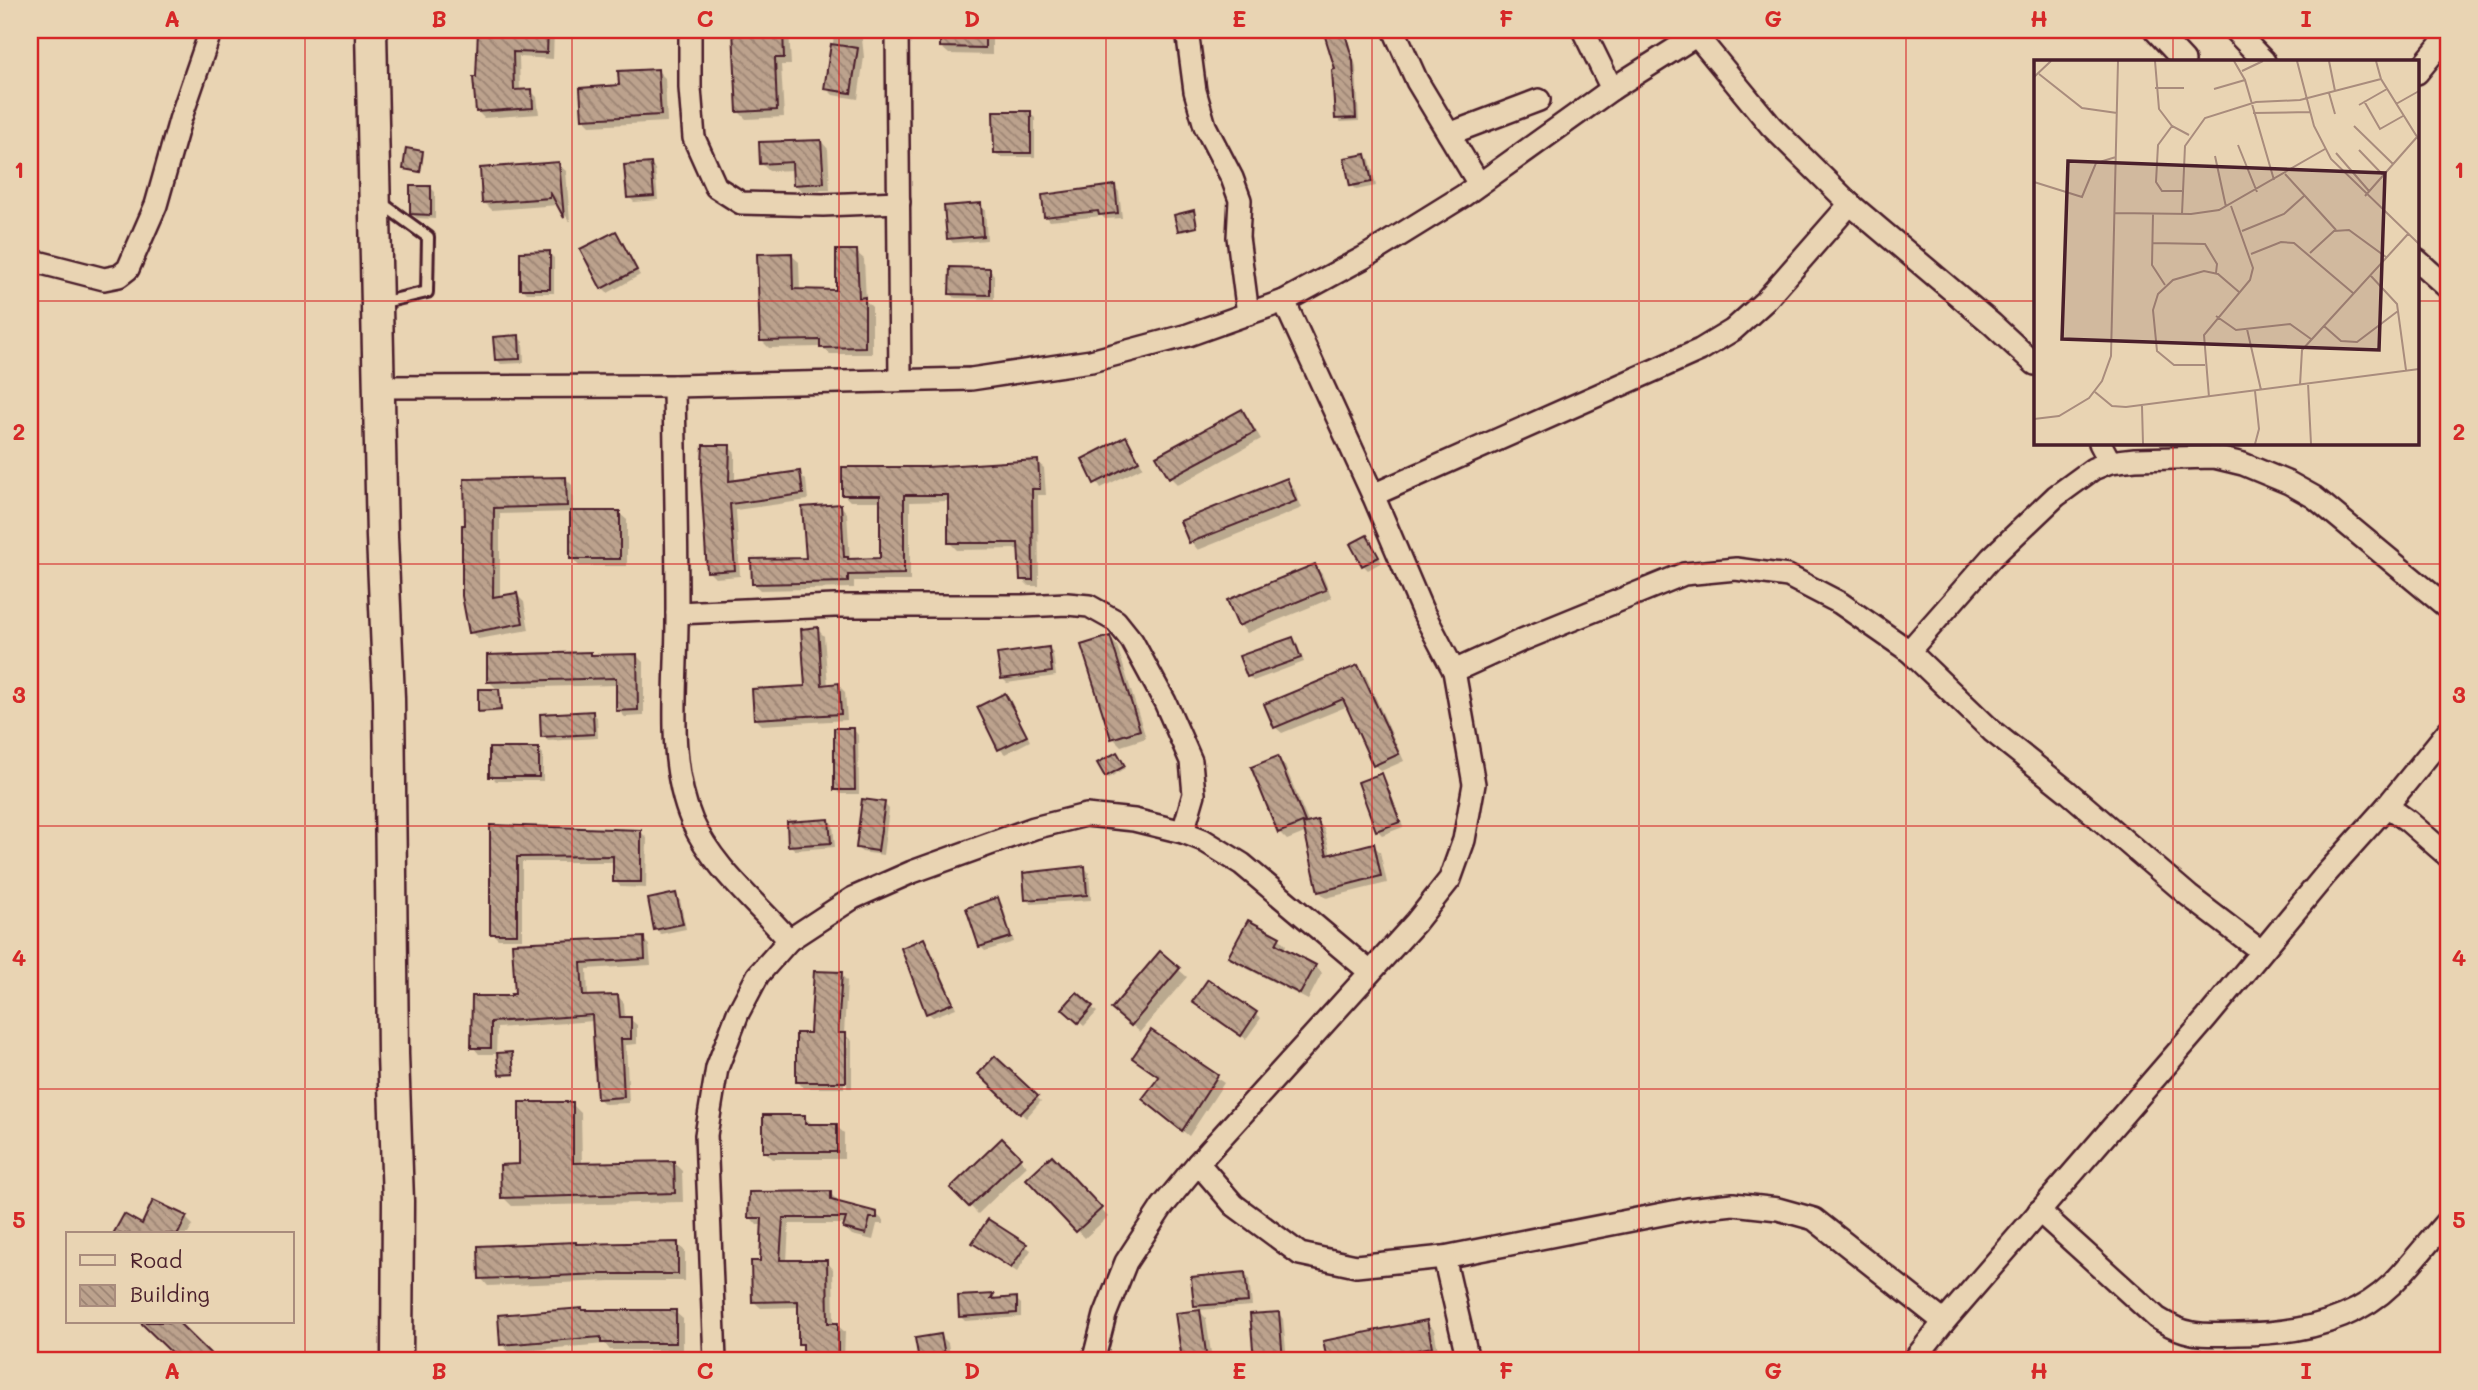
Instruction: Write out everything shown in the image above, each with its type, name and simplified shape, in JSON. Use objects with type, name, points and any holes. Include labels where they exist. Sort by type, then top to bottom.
[{"type":"street","points":[[30,260],[104,279],[119,276],[128,269],[156,205],[180,120],[211,30]]},
{"type":"street","points":[[371,30],[389,698],[393,1054],[398,1201],[397,1360]]},
{"type":"street","points":[[691,30],[690,88],[694,138],[716,187],[741,203],[823,205],[899,202]]},
{"type":"street","points":[[897,30],[900,380]]},
{"type":"street","points":[[1187,30],[1195,91],[1205,126],[1232,178],[1240,200],[1238,236],[1248,314]]},
{"type":"street","points":[[1394,30],[1417,81],[1479,184]]},
{"type":"street","points":[[1583,30],[1612,89]]},
{"type":"street","points":[[2155,30],[2183,60]]},
{"type":"street","points":[[2234,30],[2263,60]]},
{"type":"street","points":[[379,387],[674,386],[971,379],[1091,361],[1188,335],[1284,301],[1363,258],[1479,184],[1612,89],[1700,32],[1770,126],[1850,204],[2034,363]]},
{"type":"street","points":[[2418,72],[2448,35]]},
{"type":"street","points":[[1449,134],[1539,100]]},
{"type":"street","points":[[1374,495],[1700,350],[1733,330],[1765,301],[1850,204]]},
{"type":"street","points":[[2418,261],[2448,288]]},
{"type":"street","points":[[1095,1360],[1105,1315],[1126,1262],[1162,1207],[1198,1163],[1416,922],[1450,879],[1464,840],[1474,784],[1454,671],[1422,610],[1374,495],[1284,301]]},
{"type":"street","points":[[674,386],[677,613],[675,708],[680,786],[693,822],[716,863],[789,940]]},
{"type":"street","points":[[2101,444],[2110,462]]},
{"type":"street","points":[[1909,651],[1991,558],[2056,496],[2093,469],[2110,462],[2145,458],[2214,457],[2243,464],[2289,483],[2314,497],[2448,608]]},
{"type":"street","points":[[1454,671],[1522,640],[1684,574],[1736,569],[1788,576],[1840,603],[1909,651],[1992,731],[2067,791],[2189,896],[2261,951]]},
{"type":"street","points":[[677,613],[834,606],[1089,606],[1116,621],[1132,641],[1166,702],[1191,761],[1194,794],[1183,832]]},
{"type":"street","points":[[1914,1360],[2448,731]]},
{"type":"street","points":[[2387,806],[2448,856]]},
{"type":"street","points":[[715,1360],[706,1135],[717,1068],[738,1013],[758,975],[789,940],[853,898],[912,872],[1034,828],[1086,815],[1134,820],[1183,832],[1203,840],[1242,864],[1370,972]]},
{"type":"street","points":[[1198,1163],[1234,1205],[1300,1254],[1356,1266],[1444,1257],[1688,1209],[1733,1204],[1778,1209],[1814,1219],[1944,1322]]},
{"type":"street","points":[[2039,1211],[2157,1318],[2175,1329],[2189,1333],[2220,1334],[2300,1330],[2338,1319],[2368,1303],[2390,1285],[2448,1220]]},
{"type":"street","points":[[1444,1257],[1468,1360]]},
{"type":"lane","points":[[375,199],[428,237],[426,292],[378,303]]},
{"type":"building","points":[[478,30],[548,30],[547,53],[513,52],[514,90],[532,89],[533,108],[476,112],[473,77],[476,77]]},
{"type":"building","points":[[733,30],[783,30],[784,58],[775,58],[777,110],[737,112]]},
{"type":"building","points":[[940,30],[985,30],[985,48],[940,47]]},
{"type":"building","points":[[1323,30],[1344,30],[1353,61],[1356,118],[1335,119],[1332,70],[1335,69]]},
{"type":"building","points":[[831,44],[858,48],[851,93],[824,89]]},
{"type":"building","points":[[658,69],[661,115],[582,119],[580,88],[619,85],[618,71]]},
{"type":"building","points":[[993,111],[1031,111],[1031,153],[994,153]]},
{"type":"building","points":[[821,140],[824,183],[793,185],[792,162],[760,164],[759,142]]},
{"type":"building","points":[[406,148],[423,151],[420,172],[403,169]]},
{"type":"building","points":[[1366,154],[1372,182],[1350,186],[1344,158]]},
{"type":"building","points":[[559,162],[564,218],[550,192],[550,198],[482,203],[480,168]]},
{"type":"building","points":[[651,163],[654,196],[627,198],[624,165]]},
{"type":"building","points":[[1115,185],[1118,213],[1099,215],[1098,211],[1044,217],[1042,195]]},
{"type":"building","points":[[410,186],[431,186],[431,215],[410,214]]},
{"type":"building","points":[[981,203],[983,236],[947,239],[944,206]]},
{"type":"building","points":[[1194,210],[1197,227],[1178,231],[1174,215]]},
{"type":"building","points":[[616,231],[637,270],[601,289],[580,249]]},
{"type":"building","points":[[836,250],[857,250],[859,298],[865,297],[865,347],[820,348],[820,340],[760,341],[757,254],[792,253],[793,289],[836,290]]},
{"type":"building","points":[[550,251],[550,289],[520,289],[520,252]]},
{"type":"building","points":[[950,267],[990,268],[990,295],[949,294]]},
{"type":"building","points":[[519,335],[520,359],[495,360],[493,337]]},
{"type":"building","points":[[1242,409],[1255,432],[1169,478],[1156,456]]},
{"type":"building","points":[[1126,436],[1139,461],[1094,484],[1082,459]]},
{"type":"building","points":[[703,445],[730,445],[729,481],[800,471],[803,494],[730,504],[735,570],[707,572],[701,481]]},
{"type":"building","points":[[1038,460],[1040,489],[1032,489],[1033,580],[1020,580],[1018,543],[948,543],[948,495],[904,495],[904,574],[848,575],[848,582],[752,584],[751,559],[806,558],[802,507],[841,504],[844,557],[880,558],[880,495],[842,495],[842,467],[926,467]]},
{"type":"building","points":[[566,477],[567,506],[494,508],[493,597],[517,593],[523,623],[469,633],[462,596],[464,479]]},
{"type":"building","points":[[1287,478],[1296,501],[1189,543],[1180,521]]},
{"type":"building","points":[[570,511],[620,511],[620,559],[570,559]]},
{"type":"building","points":[[1367,535],[1379,557],[1362,566],[1350,544]]},
{"type":"building","points":[[1315,564],[1326,590],[1238,626],[1227,600]]},
{"type":"building","points":[[818,627],[822,685],[839,683],[841,714],[754,719],[752,689],[805,686],[801,629]]},
{"type":"building","points":[[1110,636],[1140,730],[1111,739],[1081,645]]},
{"type":"building","points":[[1293,637],[1301,658],[1247,677],[1239,656]]},
{"type":"building","points":[[1049,647],[1052,672],[1001,679],[997,654]]},
{"type":"building","points":[[591,652],[591,655],[637,654],[638,710],[616,711],[616,678],[487,682],[487,655]]},
{"type":"building","points":[[1358,665],[1399,754],[1373,766],[1343,699],[1274,728],[1264,704]]},
{"type":"building","points":[[478,689],[499,689],[501,710],[478,712]]},
{"type":"building","points":[[1005,693],[1027,736],[998,750],[977,707]]},
{"type":"building","points":[[593,711],[594,734],[541,737],[540,714]]},
{"type":"building","points":[[834,728],[854,728],[855,790],[834,790]]},
{"type":"building","points":[[489,748],[539,748],[539,777],[489,777]]},
{"type":"building","points":[[1117,752],[1125,766],[1105,777],[1097,763]]},
{"type":"building","points":[[1278,756],[1305,822],[1278,833],[1251,767]]},
{"type":"building","points":[[1382,773],[1400,822],[1376,831],[1358,782]]},
{"type":"building","points":[[862,799],[885,802],[878,851],[856,848]]},
{"type":"building","points":[[829,819],[831,843],[788,846],[787,822]]},
{"type":"building","points":[[1318,820],[1327,855],[1374,843],[1381,876],[1318,892],[1303,824]]},
{"type":"building","points":[[490,825],[641,830],[641,882],[613,882],[613,856],[517,857],[517,934],[490,934]]},
{"type":"building","points":[[1085,866],[1087,895],[1025,900],[1023,873]]},
{"type":"building","points":[[676,893],[683,924],[654,930],[648,899]]},
{"type":"building","points":[[998,897],[1011,937],[979,947],[966,908]]},
{"type":"building","points":[[1248,920],[1280,937],[1276,944],[1316,965],[1300,994],[1228,957]]},
{"type":"building","points":[[644,937],[645,959],[581,963],[583,996],[618,995],[620,1017],[631,1017],[631,1039],[621,1039],[624,1097],[597,1099],[592,1015],[491,1022],[491,1048],[471,1048],[472,996],[515,994],[512,943]]},
{"type":"building","points":[[924,938],[953,1003],[926,1014],[901,948]]},
{"type":"building","points":[[1160,951],[1180,968],[1131,1026],[1111,1009]]},
{"type":"building","points":[[814,971],[842,972],[838,1033],[846,1033],[846,1082],[796,1082],[796,1033],[810,1033]]},
{"type":"building","points":[[1208,979],[1257,1012],[1241,1036],[1192,1002]]},
{"type":"building","points":[[1077,992],[1093,1006],[1078,1023],[1062,1009]]},
{"type":"building","points":[[1151,1030],[1218,1075],[1182,1131],[1142,1099],[1159,1077],[1132,1058]]},
{"type":"building","points":[[512,1052],[514,1074],[499,1075],[497,1053]]},
{"type":"building","points":[[995,1056],[1038,1096],[1020,1114],[978,1074]]},
{"type":"building","points":[[519,1102],[573,1102],[573,1163],[674,1161],[675,1193],[501,1198],[500,1165],[519,1164]]},
{"type":"building","points":[[763,1115],[805,1115],[805,1124],[837,1124],[837,1152],[763,1152]]},
{"type":"building","points":[[1002,1138],[1021,1157],[969,1207],[950,1188]]},
{"type":"building","points":[[1052,1155],[1102,1208],[1076,1232],[1026,1179]]},
{"type":"building","points":[[831,1191],[831,1200],[877,1212],[877,1218],[870,1218],[866,1234],[843,1228],[846,1218],[783,1218],[780,1260],[827,1260],[828,1323],[838,1323],[838,1360],[803,1360],[803,1344],[798,1344],[798,1301],[752,1302],[751,1261],[760,1261],[762,1218],[748,1218],[749,1192]]},
{"type":"building","points":[[153,1200],[187,1216],[179,1232],[114,1232],[124,1214],[142,1224]]},
{"type":"building","points":[[988,1219],[1027,1244],[1011,1268],[972,1243]]},
{"type":"building","points":[[678,1242],[678,1274],[479,1279],[478,1246]]},
{"type":"building","points":[[1245,1272],[1248,1302],[1194,1306],[1191,1277]]},
{"type":"building","points":[[994,1294],[991,1299],[1017,1297],[1017,1313],[959,1317],[958,1296]]},
{"type":"building","points":[[582,1308],[676,1310],[676,1343],[601,1343],[601,1337],[500,1345],[498,1315]]},
{"type":"building","points":[[1200,1310],[1207,1360],[1182,1360],[1175,1313]]},
{"type":"building","points":[[1279,1312],[1283,1360],[1254,1360],[1250,1314]]},
{"type":"building","points":[[1427,1320],[1432,1347],[1364,1360],[1327,1360],[1323,1341]]},
{"type":"building","points":[[142,1324],[180,1324],[217,1360],[179,1360]]},
{"type":"building","points":[[941,1334],[946,1360],[919,1360],[915,1338]]}]
